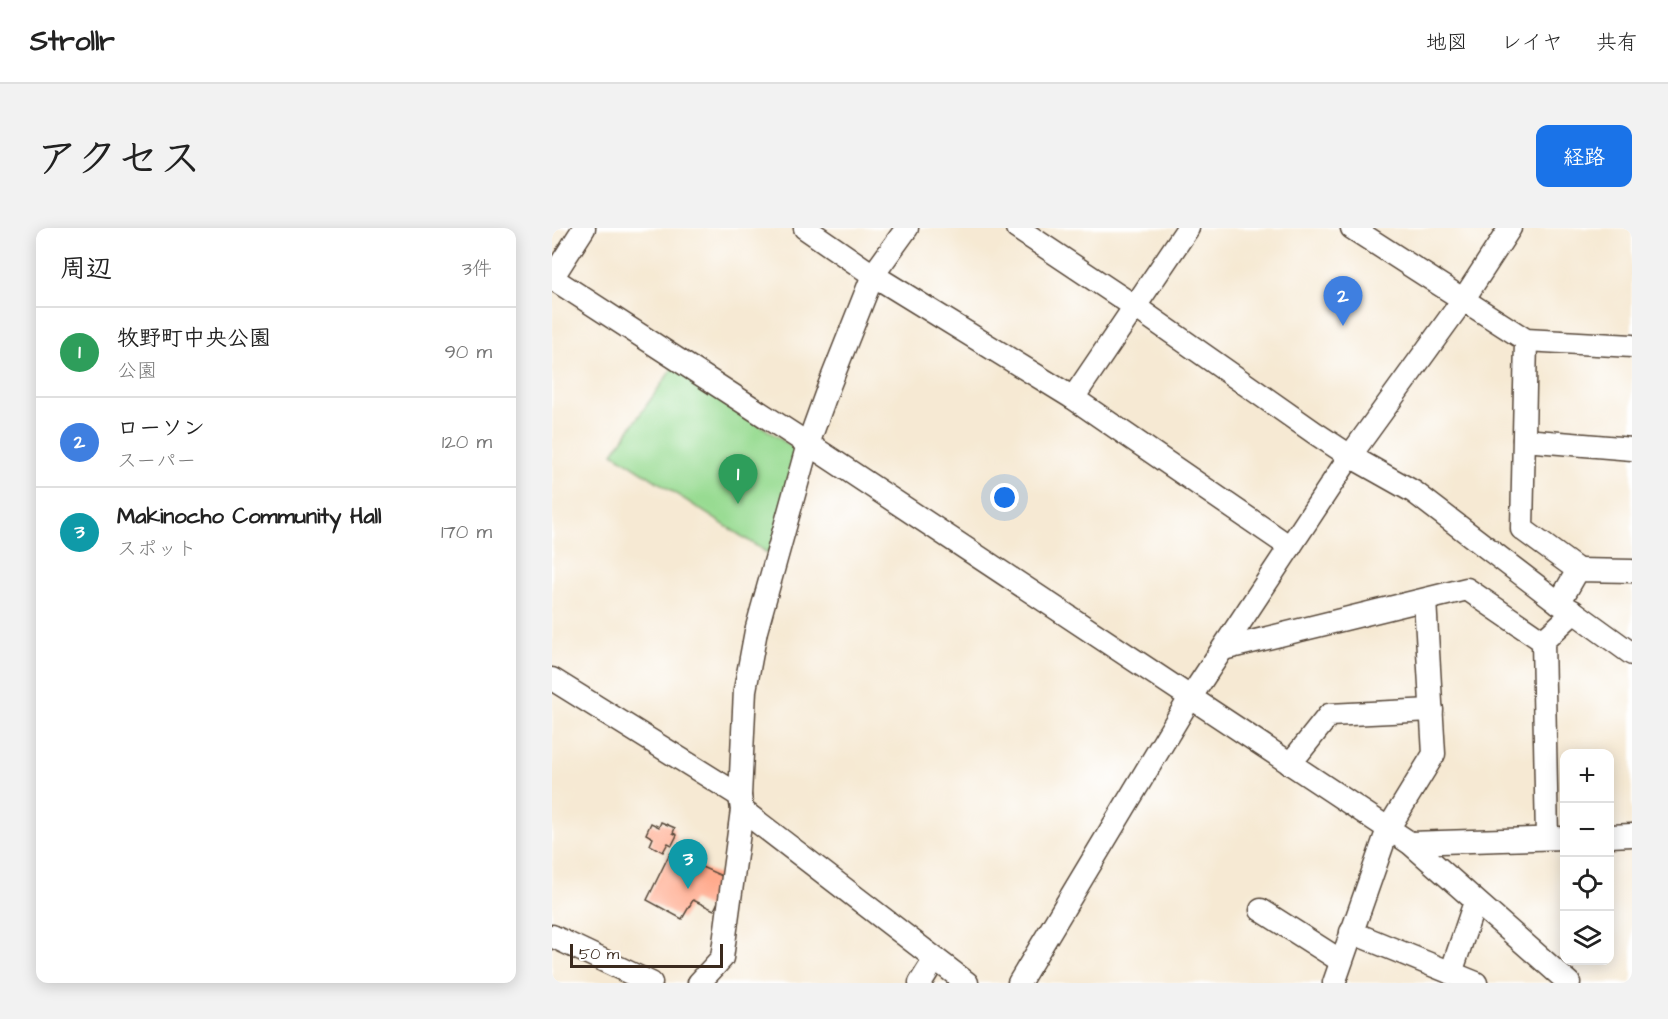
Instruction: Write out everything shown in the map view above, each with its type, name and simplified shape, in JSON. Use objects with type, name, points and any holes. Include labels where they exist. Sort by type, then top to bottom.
[{"type":"street","points":[[584,228],[552,278],[808,444],[1410,843],[1569,983]]},
{"type":"street","points":[[805,228],[873,275],[1073,398],[1290,547]]},
{"type":"street","points":[[699,983],[722,957],[741,803],[745,690],[756,631],[808,444],[829,386],[873,275],[907,228]]},
{"type":"street","points":[[1017,228],[1350,456],[1414,492],[1632,654]]},
{"type":"street","points":[[1073,398],[1188,228]]},
{"type":"street","points":[[1352,228],[1526,340],[1632,346]]},
{"type":"street","points":[[1020,983],[1190,698],[1350,456],[1463,300],[1510,228]]},
{"type":"street","points":[[1526,340],[1522,529],[1578,570],[1632,571]]},
{"type":"street","points":[[1524,440],[1632,449]]},
{"type":"street","points":[[1410,843],[1556,838],[1543,641],[1567,607],[1578,570]]},
{"type":"street","points":[[1223,649],[1467,589],[1543,641]]},
{"type":"street","points":[[1334,983],[1388,829],[1434,754],[1425,600]]},
{"type":"street","points":[[552,679],[741,803],[967,983]]},
{"type":"street","points":[[1290,764],[1329,715],[1432,711]]},
{"type":"street","points":[[1614,836],[1632,835]]},
{"type":"street","points":[[1451,973],[1475,902]]},
{"type":"street","points":[[1261,910],[1341,961]]},
{"type":"street","points":[[1351,932],[1476,983]]},
{"type":"street","points":[[552,936],[651,983]]},
{"type":"street","points":[[920,983],[935,958]]},
{"type":"green space","points":[[674,366],[801,453],[769,554],[613,453]]},
{"type":"building","points":[[661,822],[675,828],[673,833],[677,835],[672,845],[668,843],[663,852],[650,845],[653,838],[646,834],[651,823],[659,827]]},
{"type":"building","points":[[670,853],[729,879],[714,910],[693,900],[682,919],[647,900]]},
{"type":"place","name":"ローソン","points":[[1343,326]]},
{"type":"place","name":"牧野町中央公園","points":[[738,504]]},
{"type":"place","name":"Makinocho Community Hall","points":[[688,889]]}]
